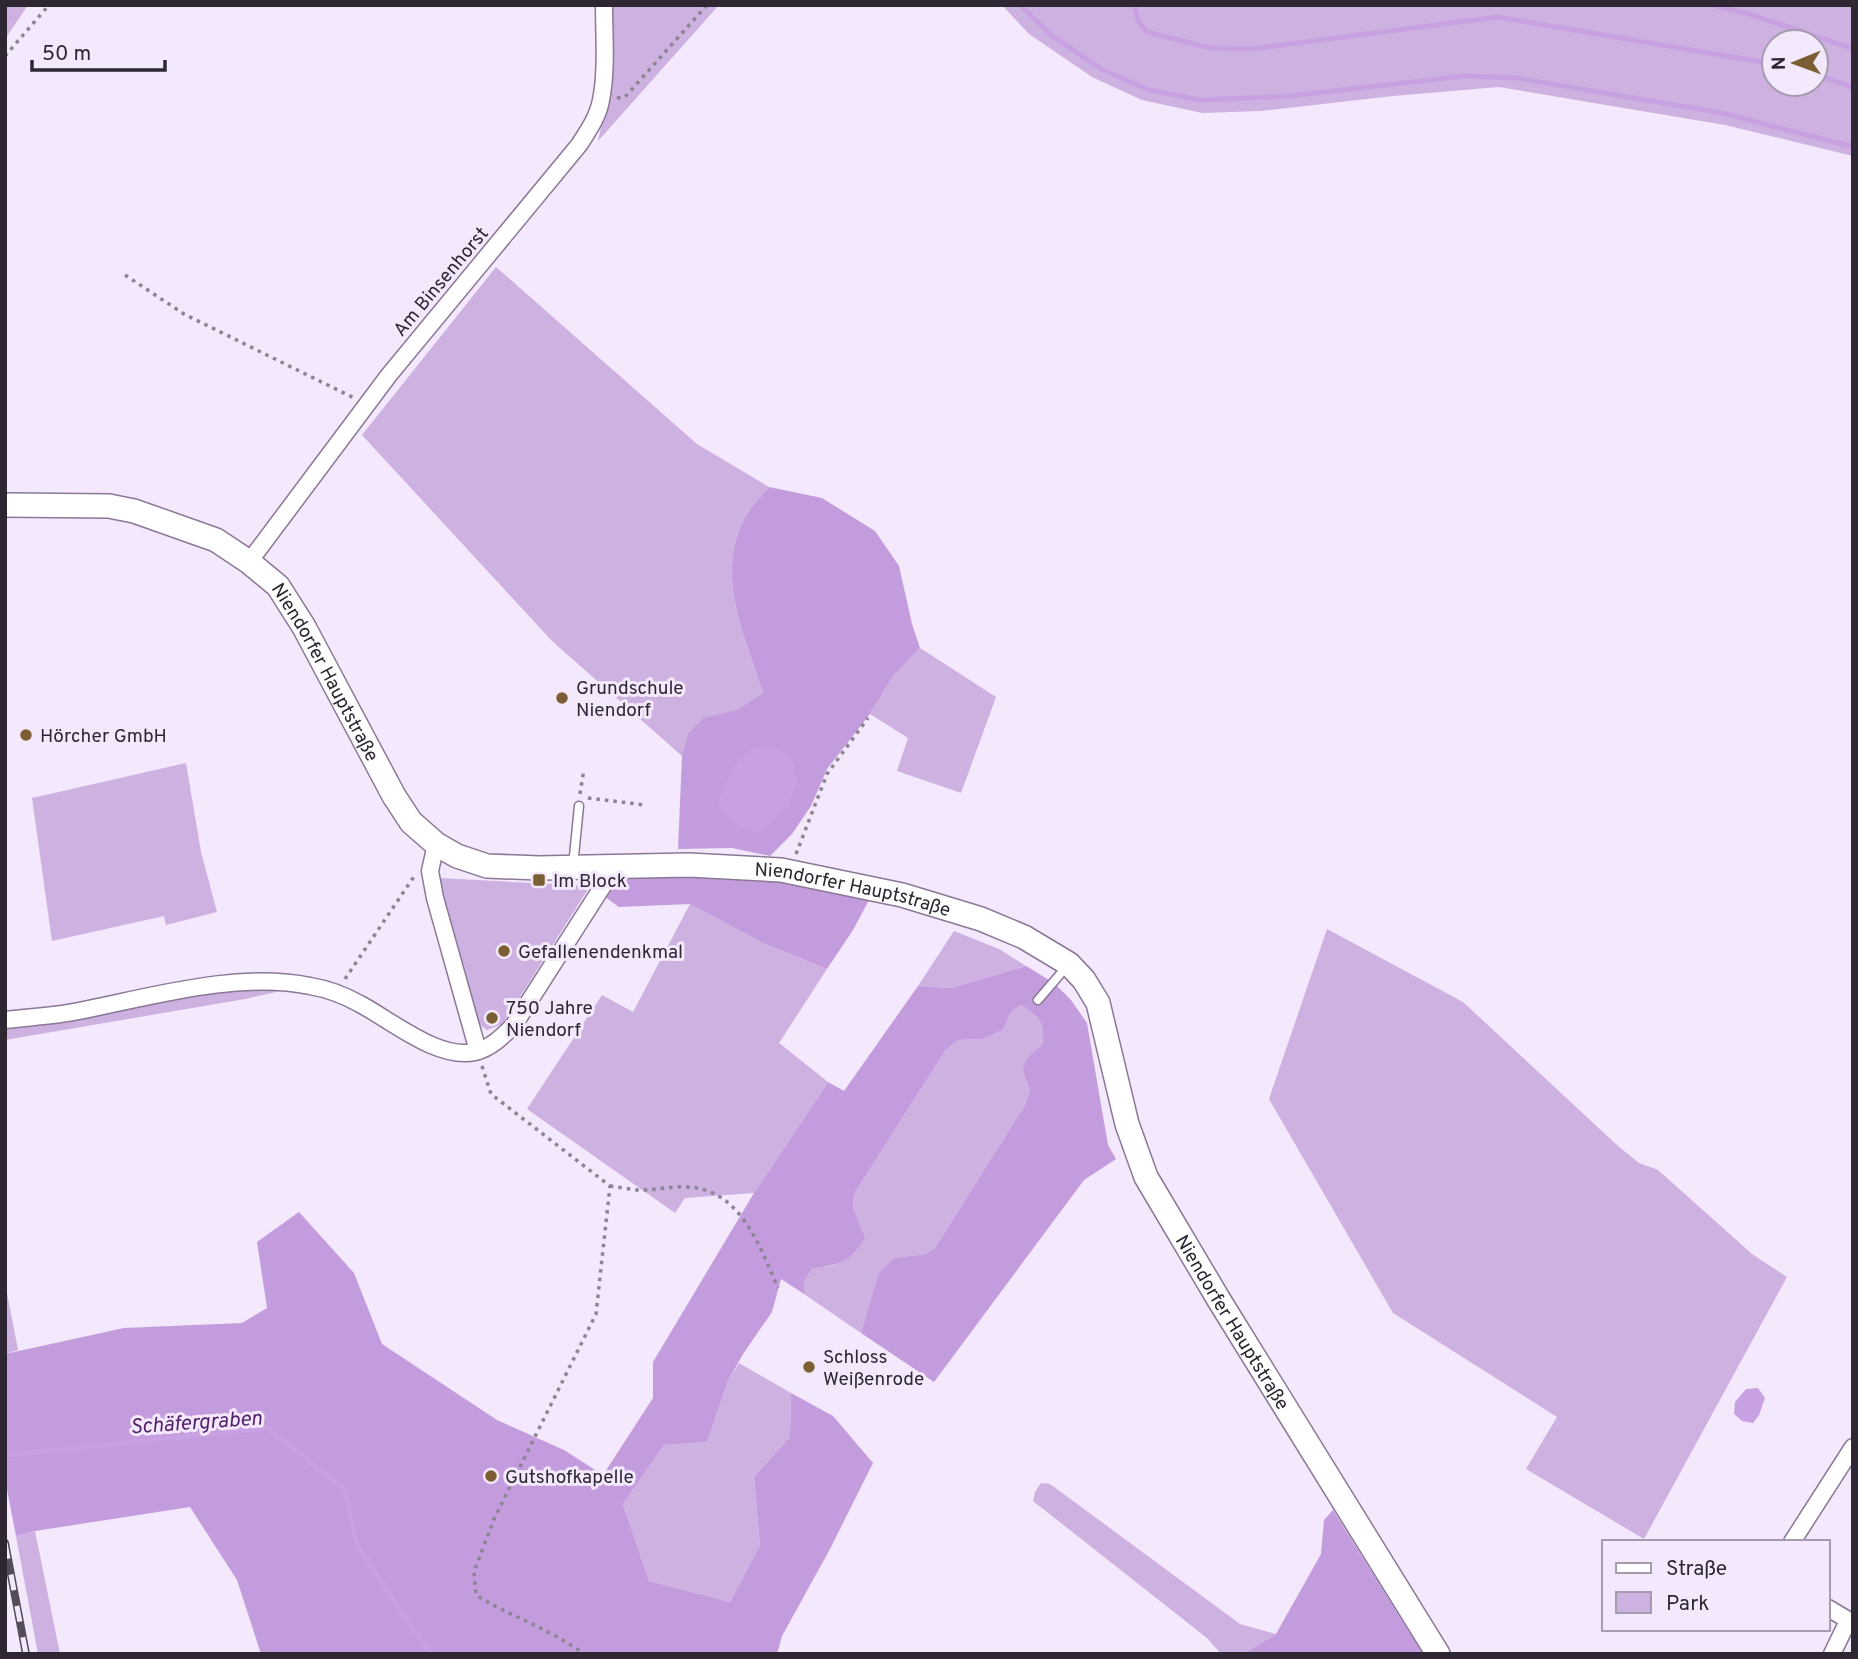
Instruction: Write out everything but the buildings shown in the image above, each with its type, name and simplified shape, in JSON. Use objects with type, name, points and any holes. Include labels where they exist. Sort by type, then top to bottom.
[{"type":"main road","name":"Niendorfer Hauptstraße","points":[[5,505],[109,506],[134,511],[216,540],[249,562],[278,586],[304,627],[394,796],[411,822],[436,844],[457,856],[487,866],[689,865],[790,872],[902,895],[981,919],[1024,937],[1069,964],[1098,1003],[1127,1124],[1146,1177],[1438,1654]]},
{"type":"street","name":"Am Binsenhorst","points":[[249,562],[389,374],[579,145],[593,123],[601,102],[604,77],[604,5]]},
{"type":"street","points":[[436,844],[430,871],[435,898],[478,1051]]},
{"type":"street","points":[[5,1020],[76,1012],[201,986],[279,983],[308,985],[336,992],[428,1043],[462,1053],[478,1051],[496,1043],[514,1025],[615,867]]},
{"type":"street","points":[[1793,1540],[1853,1447]]},
{"type":"street","points":[[1830,1609],[1850,1622],[1832,1654]]},
{"type":"lane","points":[[572,867],[579,806]]},
{"type":"lane","points":[[1038,1000],[1069,964]]},
{"type":"path","points":[[5,56],[49,5]]},
{"type":"path","points":[[601,102],[625,97],[708,5]]},
{"type":"path","points":[[125,275],[184,314],[367,404]]},
{"type":"path","points":[[790,872],[827,774],[868,718]]},
{"type":"path","points":[[584,769],[580,797],[645,805]]},
{"type":"path","points":[[336,992],[436,844]]},
{"type":"path","points":[[478,1051],[491,1094],[610,1185],[639,1190],[688,1186],[710,1191],[737,1211],[753,1232],[778,1288]]},
{"type":"path","points":[[584,1654],[552,1633],[493,1606],[476,1595],[474,1572],[494,1519],[596,1314],[610,1185]]},
{"type":"green space","points":[[5,5],[28,5],[5,39]]},
{"type":"green space","points":[[610,5],[719,5],[598,141],[607,101]]},
{"type":"green space","points":[[1002,5],[1853,5],[1853,156],[1725,125],[1499,87],[1261,111],[1202,113],[1142,100],[1092,77],[1029,34]]},
{"type":"green space","points":[[496,267],[697,444],[769,487],[745,517],[736,540],[732,562],[736,606],[763,693],[736,710],[717,716],[682,756],[552,641],[362,435]]},
{"type":"green space","points":[[920,648],[996,697],[961,793],[897,771],[908,738],[870,714],[893,676]]},
{"type":"green space","points":[[186,763],[201,852],[217,912],[166,925],[164,916],[52,941],[32,798]]},
{"type":"green space","points":[[439,878],[590,886],[503,1024],[487,1030],[474,1021]]},
{"type":"green space","points":[[690,904],[765,944],[827,969],[779,1043],[828,1082],[754,1193],[685,1198],[675,1213],[527,1109],[602,995],[633,1012]]},
{"type":"green space","points":[[1327,929],[1463,1002],[1618,1146],[1639,1163],[1658,1170],[1752,1254],[1787,1277],[1644,1539],[1526,1469],[1557,1417],[1393,1313],[1269,1099]]},
{"type":"green space","points":[[954,931],[999,949],[1026,966],[951,988],[918,986]]},
{"type":"green space","points":[[289,989],[5,1040],[5,1027],[203,992]]},
{"type":"green space","points":[[1021,1005],[1037,1017],[1043,1031],[1042,1045],[1025,1064],[1030,1090],[1025,1105],[935,1248],[925,1254],[894,1258],[880,1273],[861,1333],[804,1294],[804,1282],[812,1269],[834,1265],[853,1208],[854,1194],[945,1051],[958,1040],[983,1039],[1003,1030],[1011,1012]]},
{"type":"green space","points":[[5,1283],[18,1350],[5,1354]]},
{"type":"green space","points":[[739,1363],[791,1393],[790,1437],[754,1477],[760,1545],[730,1602],[649,1581],[623,1504],[664,1445],[707,1442],[728,1381]]},
{"type":"green space","points":[[1041,1483],[1050,1484],[1240,1624],[1276,1634],[1250,1650],[1250,1654],[1221,1654],[1207,1638],[1033,1501]]},
{"type":"green space","points":[[35,1531],[60,1654],[38,1654],[16,1536]]},
{"type":"shaded area","points":[[769,487],[822,498],[875,531],[899,566],[920,648],[893,676],[870,714],[827,769],[811,806],[792,834],[770,856],[732,848],[678,849],[682,756],[688,734],[704,718],[736,710],[763,693],[736,606],[732,562],[736,540],[745,517]]},
{"type":"shaded area","points":[[773,745],[792,758],[798,781],[788,806],[759,833],[735,824],[718,805],[730,775],[744,755]]},
{"type":"shaded area","points":[[734,867],[875,889],[853,930],[827,969],[765,944],[690,904],[619,907],[590,886],[624,872]]},
{"type":"shaded area","points":[[1026,966],[1054,983],[1071,1000],[1087,1023],[1108,1145],[1116,1159],[1084,1180],[934,1382],[861,1333],[879,1273],[894,1258],[925,1254],[935,1248],[1025,1105],[1030,1090],[1024,1075],[1024,1064],[1042,1045],[1043,1031],[1037,1017],[1021,1005],[1011,1012],[1003,1030],[983,1039],[958,1040],[945,1051],[854,1194],[853,1208],[865,1238],[860,1246],[843,1261],[812,1269],[804,1282],[804,1294],[781,1279],[772,1312],[728,1381],[707,1442],[664,1445],[623,1504],[649,1581],[730,1602],[760,1545],[754,1477],[790,1437],[791,1393],[833,1416],[873,1463],[782,1636],[777,1654],[261,1654],[237,1580],[190,1507],[16,1536],[5,1479],[5,1354],[124,1328],[242,1323],[267,1308],[257,1242],[299,1212],[354,1273],[382,1344],[497,1420],[564,1450],[603,1475],[653,1398],[653,1362],[754,1193],[828,1082],[844,1091],[918,986],[951,988]]},
{"type":"shaded area","points":[[1758,1388],[1765,1398],[1759,1415],[1753,1423],[1742,1421],[1734,1414],[1735,1402],[1746,1389]]},
{"type":"shaded area","points":[[1333,1510],[1423,1654],[1250,1654],[1250,1650],[1276,1634],[1321,1554],[1324,1520]]},
{"type":"waterway","points":[[1020,5],[1051,35],[1101,69],[1149,90],[1200,100],[1290,96],[1464,76],[1517,78],[1722,113],[1853,147]]},
{"type":"waterway","points":[[1134,5],[1138,21],[1147,32],[1209,48],[1251,49],[1498,17],[1760,62]]},
{"type":"waterway","points":[[1713,5],[1752,15],[1853,49]]},
{"type":"waterway","points":[[1830,80],[1853,87]]},
{"type":"waterway","name":"Schäfergraben","points":[[10,1455],[268,1428],[345,1490],[356,1543],[432,1654]]},
{"type":"railway","points":[[5,1543],[26,1654]]},
{"type":"place","name":"Grundschule Niendorf","points":[[562,698]]},
{"type":"place","name":"Hörcher GmbH","points":[[26,735]]},
{"type":"place","name":"Im Block","points":[[539,880]]},
{"type":"place","name":"Gefallenendenkmal","points":[[504,951]]},
{"type":"place","name":"750 Jahre Niendorf","points":[[492,1018]]},
{"type":"place","name":"Schloss Weißenrode","points":[[809,1367]]},
{"type":"place","name":"Gutshofkapelle","points":[[491,1476]]}]
